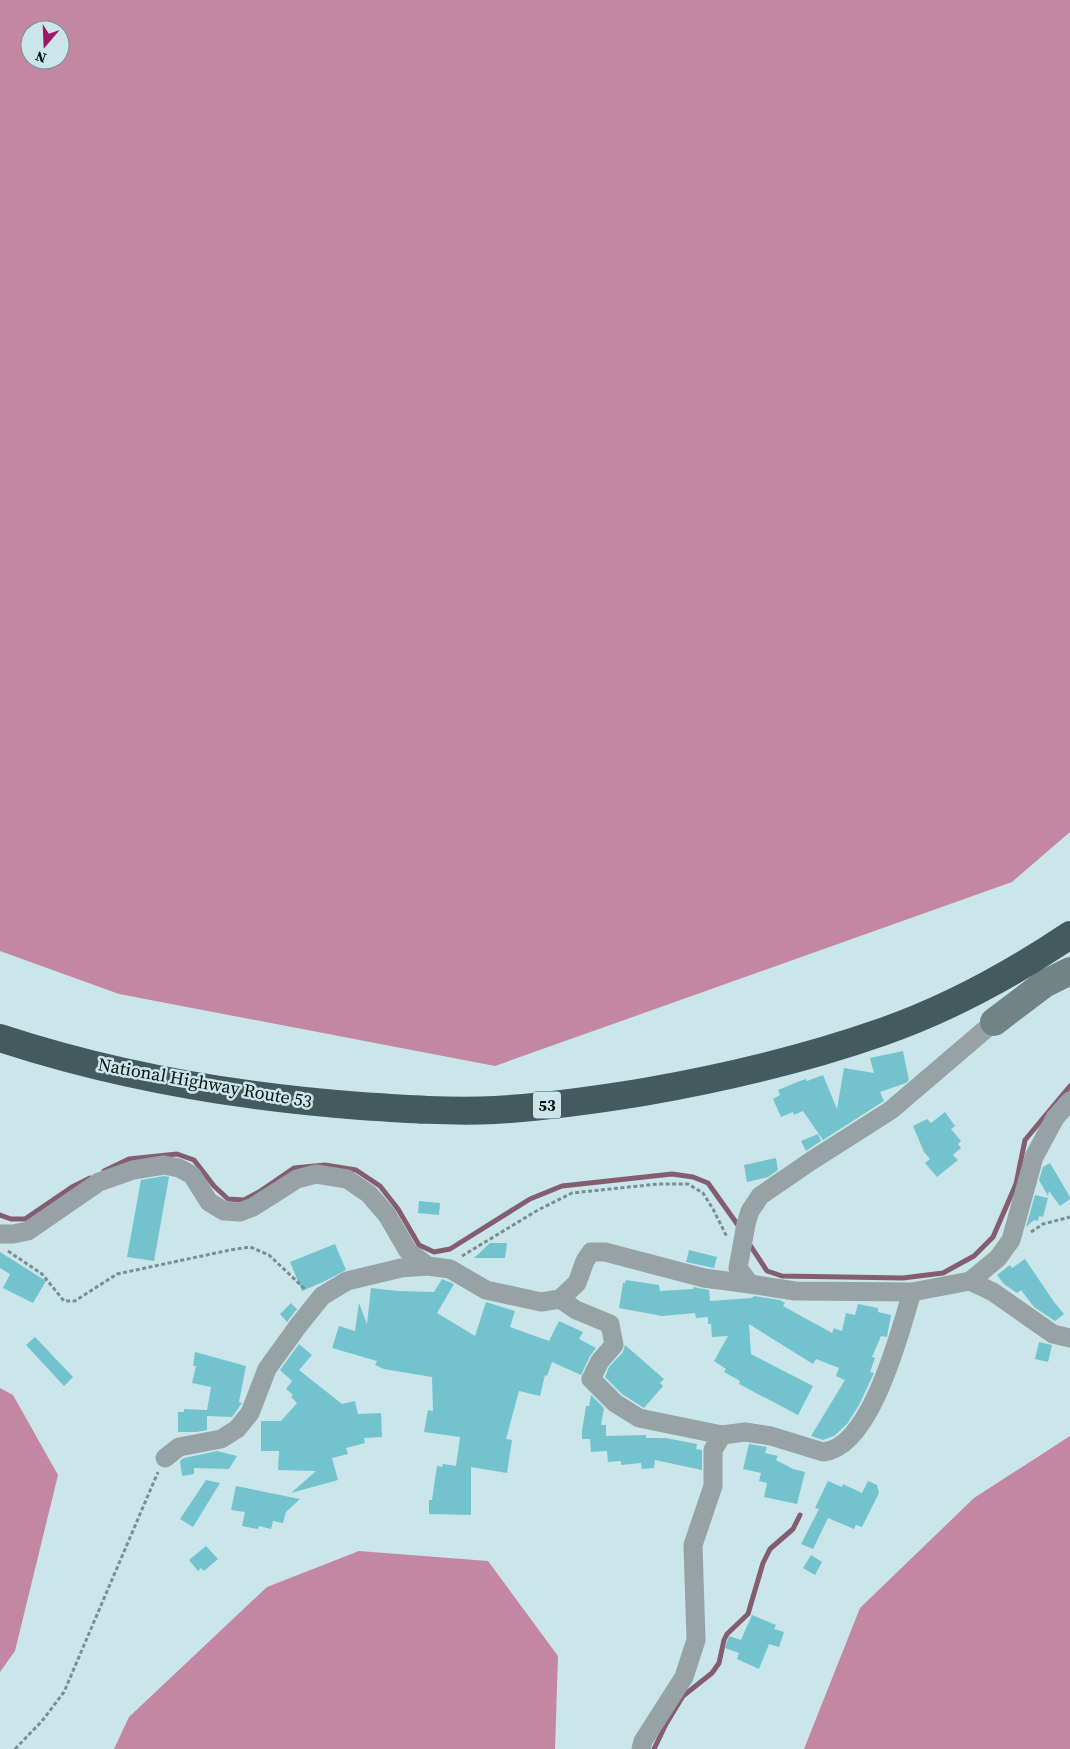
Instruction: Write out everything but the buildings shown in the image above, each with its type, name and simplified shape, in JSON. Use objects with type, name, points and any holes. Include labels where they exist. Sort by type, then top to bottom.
[{"type":"highway","name":"National Highway Route 53","points":[[0,1038],[66,1058],[118,1070],[277,1098],[381,1108],[444,1110],[494,1110],[553,1105],[625,1095],[735,1074],[813,1053],[883,1031],[938,1008],[983,986],[1070,935]]},
{"type":"street","points":[[750,1284],[738,1268],[746,1224],[750,1211],[760,1196],[891,1110],[994,1022],[1044,984],[1070,971]]},
{"type":"street","points":[[164,1458],[179,1447],[221,1439],[237,1429],[250,1413],[267,1370],[322,1296],[347,1281],[401,1268],[428,1266],[450,1269],[486,1290],[541,1302],[560,1299],[577,1283],[585,1261],[592,1252],[605,1252],[704,1278],[796,1291],[912,1292],[970,1281],[998,1258],[1011,1240],[1034,1157],[1055,1118],[1070,1101]]},
{"type":"street","points":[[2,1241],[13,1234],[28,1231],[99,1182],[132,1170],[164,1165],[179,1168],[192,1175],[209,1202],[224,1211],[240,1212],[253,1207],[297,1179],[316,1174],[347,1179],[369,1194],[388,1215],[408,1251],[428,1266]]},
{"type":"street","points":[[970,1281],[993,1292],[1053,1334],[1070,1338]]},
{"type":"street","points":[[560,1299],[576,1310],[610,1324],[614,1345],[600,1361],[591,1380],[615,1403],[639,1418],[722,1435],[745,1432],[771,1436],[822,1452],[830,1452],[839,1448],[850,1438],[871,1408],[893,1356],[912,1292]]},
{"type":"street","points":[[641,1749],[643,1741],[684,1677],[696,1640],[693,1545],[712,1486],[713,1450],[722,1435]]},
{"type":"path","points":[[450,1269],[463,1255],[538,1210],[572,1193],[658,1184],[688,1184],[703,1192],[740,1256]]},
{"type":"path","points":[[1011,1240],[1024,1237],[1042,1224],[1070,1217]]},
{"type":"path","points":[[2,1241],[42,1274],[64,1301],[75,1301],[117,1274],[250,1247],[269,1256],[318,1300]]},
{"type":"path","points":[[15,1749],[42,1721],[64,1692],[164,1458]]},
{"type":"shaded area","points":[[0,0],[1070,0],[1070,832],[1012,882],[495,1066],[119,994],[0,951]]},
{"type":"shaded area","points":[[0,1388],[13,1395],[58,1475],[15,1651],[0,1672]]},
{"type":"shaded area","points":[[1070,1436],[1070,1749],[804,1749],[860,1608],[974,1498]]},
{"type":"shaded area","points":[[359,1551],[488,1561],[558,1656],[555,1749],[114,1749],[129,1717],[267,1587]]},
{"type":"waterway","points":[[748,1242],[767,1271],[782,1276],[903,1278],[943,1273],[974,1256],[993,1237],[1016,1184],[1025,1140],[1070,1086]]},
{"type":"waterway","points":[[104,1171],[129,1159],[177,1154],[194,1160],[214,1186],[228,1199],[244,1200],[294,1168],[325,1165],[356,1170],[380,1186],[398,1209],[419,1245],[434,1252],[450,1249],[530,1199],[562,1186],[672,1174],[693,1177],[708,1183],[740,1228]]},
{"type":"waterway","points":[[0,1215],[11,1219],[25,1219],[72,1187],[90,1178]]},
{"type":"waterway","points":[[654,1749],[683,1696],[712,1673],[719,1663],[727,1634],[748,1614],[763,1563],[770,1549],[793,1529],[800,1515]]}]
